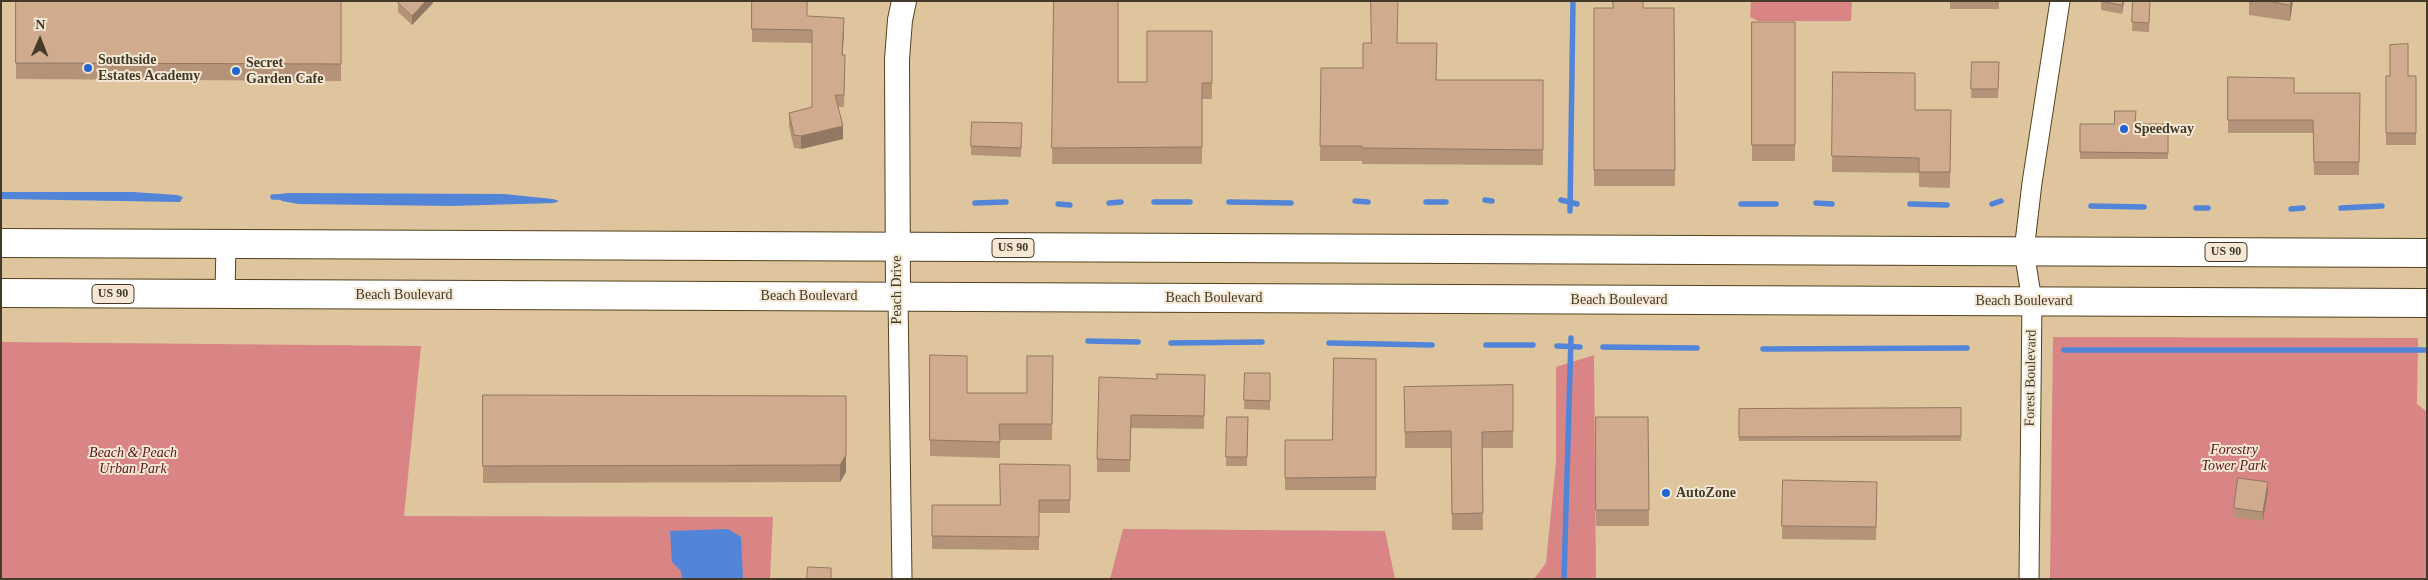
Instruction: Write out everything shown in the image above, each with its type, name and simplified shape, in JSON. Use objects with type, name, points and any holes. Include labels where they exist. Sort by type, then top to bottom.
[{"type":"highway","name":"US 90","points":[[1,243],[2427,253]]},
{"type":"highway","name":"Beach Boulevard","points":[[1,293],[2427,303]]},
{"type":"main road","name":"Peach Drive","points":[[898,297],[897,59],[900,20],[904,1]]},
{"type":"street","name":"Forest Boulevard","points":[[2029,579],[2032,301],[2024,251],[2032,183],[2060,1]]},
{"type":"street","points":[[225,294],[226,244]]},
{"type":"street","name":"Peach Drive","points":[[898,297],[902,579]]},
{"type":"green space","points":[[1751,1],[1852,1],[1851,21],[1758,21],[1750,17]]},
{"type":"green space","name":"Forestry Tower Park","points":[[2053,337],[2418,338],[2417,404],[2427,412],[2427,579],[2050,579]]},
{"type":"green space","name":"Beach & Peach Urban Park","points":[[1,342],[421,346],[404,516],[773,517],[770,579],[1,579]]},
{"type":"green space","points":[[1594,355],[1596,579],[1534,579],[1546,563],[1556,462],[1556,367]]},
{"type":"green space","points":[[1123,529],[1385,531],[1395,579],[1110,579]]},
{"type":"water","points":[[1,192],[133,192],[183,197],[180,202],[1,199]]},
{"type":"water","points":[[279,194],[504,194],[559,201],[554,203],[452,206],[298,204],[282,201],[276,197]]},
{"type":"water","points":[[728,529],[741,537],[743,579],[682,579],[681,571],[672,562],[670,531]]},
{"type":"building","points":[[16,1],[341,1],[341,64],[16,63]]},
{"type":"building","points":[[400,1],[426,1],[412,16],[398,3]]},
{"type":"building","points":[[752,1],[807,1],[807,16],[844,18],[842,55],[845,55],[844,95],[835,95],[843,126],[801,136],[794,135],[789,113],[812,107],[812,30],[752,29]]},
{"type":"building","points":[[1054,1],[1118,1],[1118,82],[1147,82],[1147,31],[1212,31],[1212,83],[1202,83],[1202,147],[1052,148]]},
{"type":"building","points":[[1371,1],[1398,1],[1397,43],[1437,43],[1436,80],[1543,80],[1543,150],[1320,146],[1321,68],[1363,68],[1363,43],[1371,43]]},
{"type":"building","points":[[1613,1],[1643,1],[1643,8],[1674,8],[1675,170],[1594,170],[1594,8],[1613,8]]},
{"type":"building","points":[[2101,1],[2123,1],[2122,5]]},
{"type":"building","points":[[2133,1],[2150,1],[2149,23],[2132,22]]},
{"type":"building","points":[[2268,1],[2291,1],[2290,5]]},
{"type":"building","points":[[1752,22],[1795,22],[1795,145],[1752,145]]},
{"type":"building","points":[[2408,44],[2408,76],[2416,76],[2416,133],[2386,133],[2386,76],[2390,76],[2390,45]]},
{"type":"building","points":[[1972,62],[1999,62],[1998,89],[1971,89]]},
{"type":"building","points":[[1833,72],[1915,73],[1915,110],[1951,110],[1950,172],[1919,172],[1919,158],[1832,156]]},
{"type":"building","points":[[2228,77],[2294,78],[2294,93],[2360,93],[2359,162],[2314,162],[2313,120],[2228,120]]},
{"type":"building","points":[[2115,111],[2136,111],[2135,124],[2168,124],[2168,153],[2080,152],[2080,124],[2114,124]]},
{"type":"building","points":[[972,122],[1022,123],[1021,148],[971,146]]},
{"type":"building","points":[[930,355],[967,356],[967,393],[1027,393],[1027,356],[1053,356],[1052,424],[999,424],[1000,442],[930,440]]},
{"type":"building","points":[[1334,358],[1376,359],[1376,477],[1285,478],[1285,440],[1332,440]]},
{"type":"building","points":[[1245,373],[1270,373],[1270,401],[1244,400]]},
{"type":"building","points":[[1157,374],[1205,375],[1204,416],[1131,415],[1130,460],[1097,459],[1099,377],[1157,379]]},
{"type":"building","points":[[1513,385],[1513,431],[1482,432],[1483,513],[1452,514],[1451,431],[1405,432],[1404,387]]},
{"type":"building","points":[[483,395],[846,396],[846,455],[840,465],[483,466]]},
{"type":"building","points":[[1961,408],[1961,436],[1739,437],[1739,409]]},
{"type":"building","points":[[1227,417],[1248,417],[1247,457],[1226,457]]},
{"type":"building","points":[[1596,417],[1648,417],[1649,510],[1596,510]]},
{"type":"building","points":[[1000,464],[1070,465],[1070,500],[1039,500],[1039,537],[932,536],[932,505],[1000,505]]},
{"type":"building","points":[[2238,478],[2268,482],[2263,512],[2234,508]]},
{"type":"building","points":[[1783,480],[1877,482],[1876,527],[1782,526]]},
{"type":"building","points":[[808,567],[831,568],[831,579],[807,579]]},
{"type":"waterway","points":[[1570,211],[1573,1]]},
{"type":"waterway","points":[[273,197],[284,197]]},
{"type":"waterway","points":[[1485,200],[1492,201]]},
{"type":"waterway","points":[[1561,200],[1577,204]]},
{"type":"waterway","points":[[1355,201],[1368,202]]},
{"type":"waterway","points":[[1992,204],[2001,201]]},
{"type":"waterway","points":[[975,203],[1006,202]]},
{"type":"waterway","points":[[1109,203],[1121,202]]},
{"type":"waterway","points":[[1154,202],[1190,202]]},
{"type":"waterway","points":[[1229,202],[1291,203]]},
{"type":"waterway","points":[[1426,202],[1446,202]]},
{"type":"waterway","points":[[1816,203],[1832,204]]},
{"type":"waterway","points":[[1058,204],[1070,205]]},
{"type":"waterway","points":[[1741,204],[1776,204]]},
{"type":"waterway","points":[[1910,204],[1947,205]]},
{"type":"waterway","points":[[2091,206],[2144,207]]},
{"type":"waterway","points":[[2341,208],[2382,206]]},
{"type":"waterway","points":[[2196,208],[2208,208]]},
{"type":"waterway","points":[[2291,209],[2303,208]]},
{"type":"waterway","points":[[1564,579],[1571,338]]},
{"type":"waterway","points":[[1088,341],[1138,342]]},
{"type":"waterway","points":[[1171,343],[1262,342]]},
{"type":"waterway","points":[[1329,343],[1432,345]]},
{"type":"waterway","points":[[1486,345],[1533,345]]},
{"type":"waterway","points":[[1557,346],[1580,347]]},
{"type":"waterway","points":[[1603,347],[1697,348]]},
{"type":"waterway","points":[[1763,349],[1967,348]]},
{"type":"waterway","points":[[2064,350],[2427,350]]},
{"type":"place","name":"Southside Estates Academy","points":[[88,68]]},
{"type":"place","name":"Secret Garden Cafe","points":[[236,71]]},
{"type":"place","name":"Speedway","points":[[2124,129]]},
{"type":"place","name":"AutoZone","points":[[1666,493]]}]
